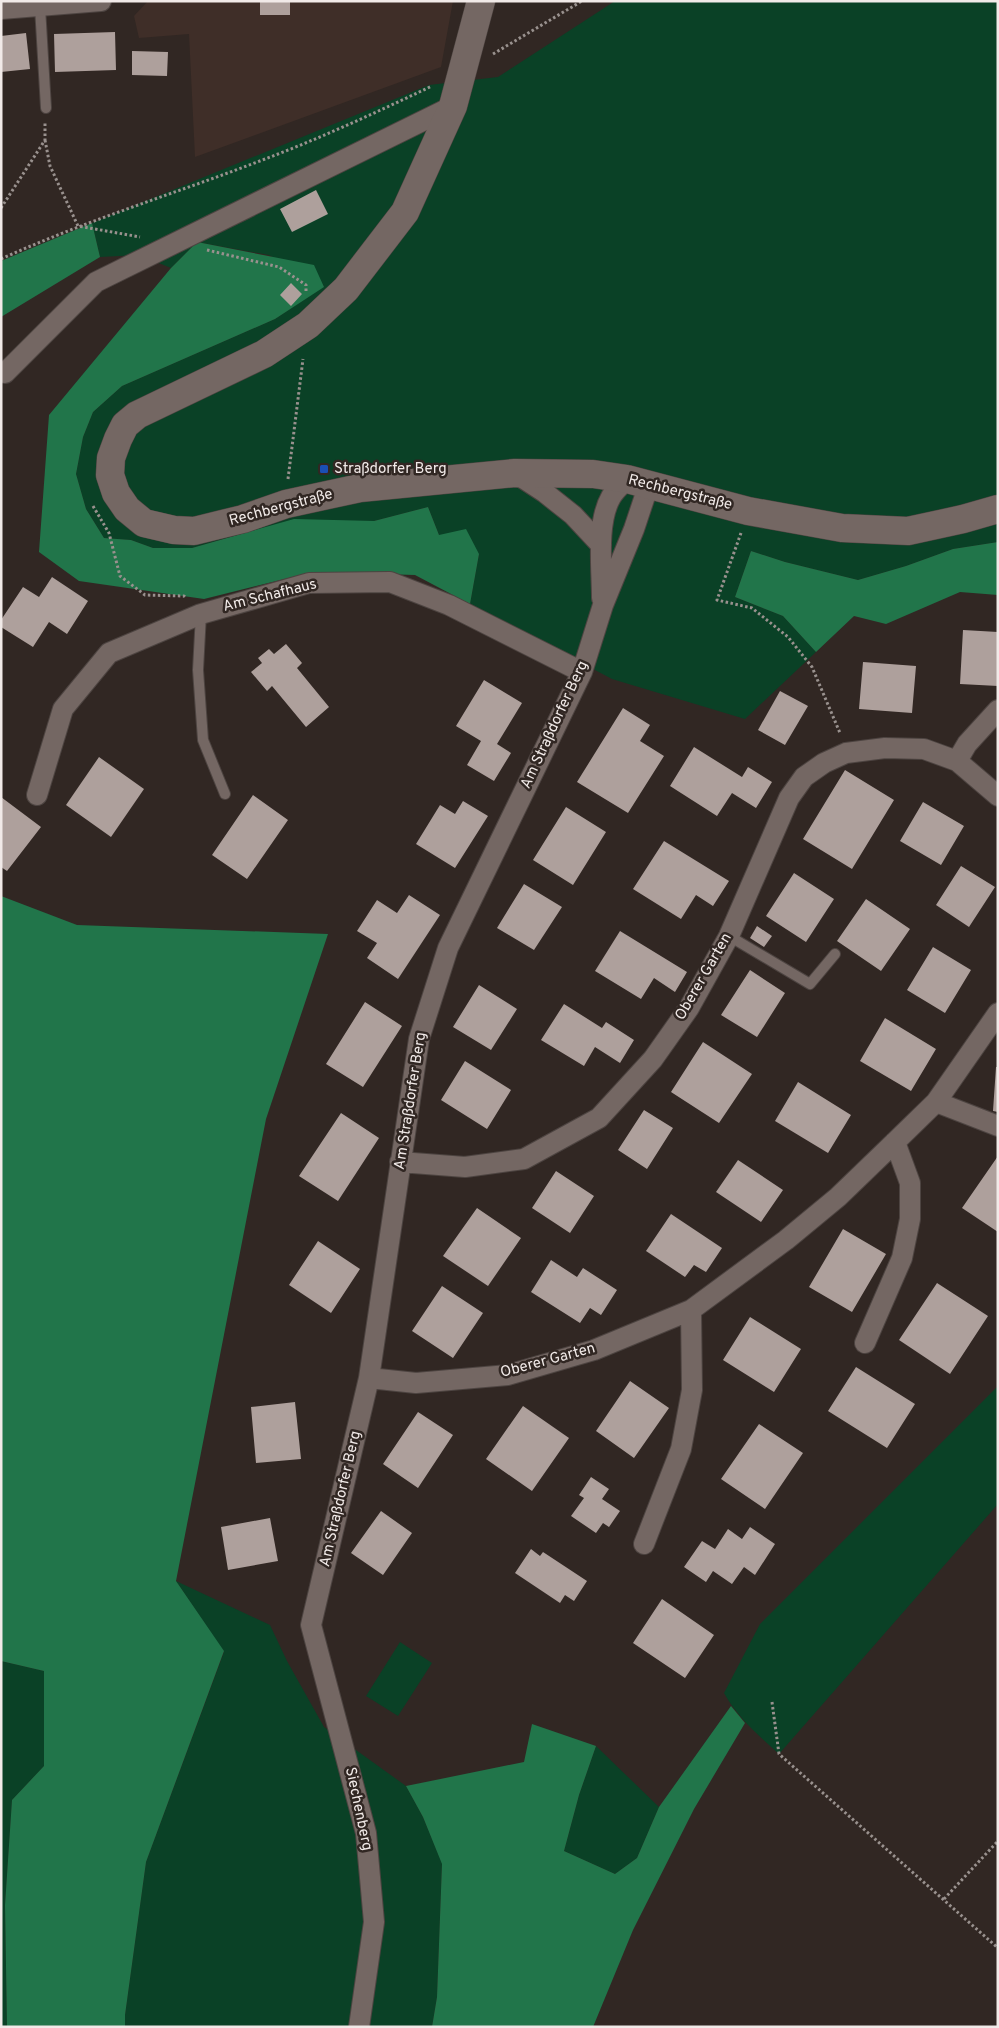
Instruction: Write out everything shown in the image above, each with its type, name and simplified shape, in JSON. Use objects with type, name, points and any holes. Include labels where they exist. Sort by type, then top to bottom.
[{"type":"main road","name":"Rechbergstraße","points":[[481,1],[454,106],[405,212],[346,290],[308,325],[264,354],[138,415],[125,426],[111,458],[110,475],[116,493],[126,509],[144,523],[174,530],[194,531],[242,519],[286,504],[360,488],[515,473],[593,474],[638,481],[748,511],[842,528],[908,531],[998,509]]},
{"type":"street","points":[[1,9],[101,1]]},
{"type":"street","points":[[5,373],[96,282],[454,106]]},
{"type":"street","points":[[515,473],[544,492],[573,515],[602,545]]},
{"type":"street","name":"Am Straßdorfer Berg","points":[[602,605],[602,545],[606,511],[611,497],[638,481]]},
{"type":"street","name":"Am Straßdorfer Berg","points":[[311,1625],[369,1378],[419,1039],[448,948],[582,672],[602,605],[634,529],[638,481]]},
{"type":"street","name":"Am Schafhaus","points":[[37,795],[63,709],[109,653],[201,614],[309,583],[390,582],[450,605],[582,672]]},
{"type":"street","points":[[957,761],[967,744],[998,710]]},
{"type":"street","name":"Oberer Garten","points":[[400,1162],[465,1167],[524,1158],[599,1118],[653,1059],[690,1008],[729,936],[789,798],[804,778],[824,763],[846,753],[886,748],[924,749],[957,761],[998,796]]},
{"type":"street","name":"Oberer Garten","points":[[369,1378],[416,1383],[508,1375],[594,1350],[691,1310],[786,1240],[838,1197],[895,1142],[936,1102],[998,1013]]},
{"type":"street","points":[[936,1102],[998,1126]]},
{"type":"street","points":[[865,1343],[902,1258],[910,1219],[910,1182],[895,1142]]},
{"type":"street","points":[[644,1544],[682,1441],[692,1390],[691,1310]]},
{"type":"street","name":"Siechenberg","points":[[311,1625],[366,1833],[374,1922],[359,2027]]},
{"type":"lane","points":[[40,7],[46,108]]},
{"type":"lane","points":[[201,614],[198,670],[203,740],[225,794]]},
{"type":"lane","points":[[729,936],[810,984],[835,954]]},
{"type":"path","points":[[1,259],[78,226],[265,159],[376,113],[464,71],[582,1]]},
{"type":"path","points":[[46,108],[45,140],[50,166]]},
{"type":"path","points":[[1,208],[45,140]]},
{"type":"path","points":[[286,504],[292,434],[308,325]]},
{"type":"path","points":[[92,503],[95,512],[109,533],[120,576],[145,595],[184,596],[201,614]]},
{"type":"path","points":[[748,511],[717,600],[752,608],[788,637],[812,667],[840,732],[846,753]]},
{"type":"path","points":[[772,1702],[779,1754],[998,1948]]},
{"type":"path","points":[[944,1899],[998,1841]]},
{"type":"shaded area","points":[[148,1],[453,1],[441,67],[195,157],[189,34],[139,38],[134,16]]},
{"type":"green space","points":[[615,1],[998,1],[998,542],[953,549],[906,566],[858,580],[785,562],[751,551],[735,597],[783,616],[816,652],[745,719],[612,679],[470,604],[479,554],[439,535],[428,507],[374,521],[352,521],[244,533],[192,548],[153,548],[131,540],[104,538],[86,509],[76,474],[83,437],[93,412],[122,386],[275,319],[324,286],[269,255],[197,242],[171,268],[139,255],[100,257],[92,223],[429,85],[498,77]]},
{"type":"green space","points":[[92,223],[100,257],[1,317],[1,261]]},
{"type":"green space","points":[[197,242],[314,265],[324,287],[275,319],[122,386],[93,412],[83,437],[76,474],[86,509],[104,538],[131,540],[153,548],[192,548],[294,519],[374,521],[428,507],[439,535],[466,529],[479,554],[470,604],[415,575],[313,572],[204,599],[79,581],[39,552],[49,415],[171,268]]},
{"type":"green space","points":[[998,542],[998,595],[960,592],[886,624],[854,616],[816,652],[783,616],[735,597],[751,551],[785,562],[858,580],[906,566],[953,549]]},
{"type":"green space","points":[[1,896],[77,925],[328,934],[266,1119],[176,1581],[224,1651],[146,1862],[125,2015],[125,2027],[7,2027],[5,1905],[12,1800],[44,1766],[44,1671],[1,1661]]},
{"type":"green space","points":[[998,1386],[998,1504],[779,1754],[742,1718],[724,1693],[760,1624]]},
{"type":"green space","points":[[176,1581],[270,1625],[287,1661],[324,1727],[406,1786],[423,1817],[442,1863],[437,1997],[432,2027],[125,2027],[125,2015],[146,1862],[224,1652]]},
{"type":"green space","points":[[400,1642],[432,1663],[398,1716],[366,1696]]},
{"type":"green space","points":[[1,1661],[44,1671],[44,1766],[12,1800],[5,1905],[7,2027],[1,2027]]},
{"type":"green space","points":[[731,1706],[745,1723],[694,1809],[633,1930],[593,2027],[432,2027],[437,1997],[442,1864],[423,1817],[406,1786],[524,1762],[532,1724],[596,1746],[579,1795],[564,1851],[615,1874],[637,1858],[659,1807]]},
{"type":"green space","points":[[596,1746],[659,1807],[637,1858],[615,1874],[564,1851],[579,1795]]},
{"type":"building","points":[[260,1],[290,1],[290,15],[260,15]]},
{"type":"building","points":[[115,32],[116,70],[55,72],[54,34]]},
{"type":"building","points":[[26,33],[30,69],[1,72],[1,36]]},
{"type":"building","points":[[132,51],[168,52],[167,76],[132,75]]},
{"type":"building","points":[[316,190],[328,214],[292,232],[280,209]]},
{"type":"building","points":[[291,283],[302,294],[291,306],[280,295]]},
{"type":"building","points":[[52,577],[88,601],[67,634],[49,622],[33,647],[1,627],[1,620],[23,587],[39,597]]},
{"type":"building","points":[[963,630],[998,632],[998,686],[960,684]]},
{"type":"building","points":[[286,644],[302,663],[297,668],[329,707],[306,727],[272,686],[267,691],[251,672],[262,663],[258,658],[269,649],[274,654]]},
{"type":"building","points":[[863,662],[916,666],[912,713],[859,709]]},
{"type":"building","points":[[484,680],[522,703],[497,744],[511,753],[494,781],[467,765],[481,741],[456,726]]},
{"type":"building","points":[[780,691],[808,706],[785,745],[758,730]]},
{"type":"building","points":[[623,708],[650,725],[640,741],[664,756],[628,813],[577,782]]},
{"type":"building","points":[[694,747],[742,777],[748,767],[772,782],[756,808],[732,793],[717,816],[670,786]]},
{"type":"building","points":[[99,757],[144,789],[111,837],[66,805]]},
{"type":"building","points":[[845,770],[894,800],[852,869],[803,839]]},
{"type":"building","points":[[253,795],[288,820],[247,879],[212,855]]},
{"type":"building","points":[[1,797],[41,827],[7,871],[1,867]]},
{"type":"building","points":[[463,801],[488,816],[455,868],[416,844],[440,805],[455,814]]},
{"type":"building","points":[[923,802],[964,826],[941,865],[900,841]]},
{"type":"building","points":[[566,807],[606,832],[573,885],[533,860]]},
{"type":"building","points":[[664,841],[729,881],[713,906],[696,895],[681,919],[633,889]]},
{"type":"building","points":[[961,866],[995,887],[969,927],[936,905]]},
{"type":"building","points":[[794,873],[834,899],[806,942],[766,916]]},
{"type":"building","points":[[524,884],[562,907],[534,950],[497,928]]},
{"type":"building","points":[[409,895],[440,915],[398,979],[367,958],[377,943],[357,931],[377,900],[397,913]]},
{"type":"building","points":[[866,899],[910,929],[881,971],[837,941]]},
{"type":"building","points":[[757,926],[772,936],[764,947],[750,938]]},
{"type":"building","points":[[620,931],[687,972],[675,992],[654,978],[641,999],[595,971]]},
{"type":"building","points":[[933,947],[971,970],[945,1013],[907,990]]},
{"type":"building","points":[[750,970],[785,993],[757,1037],[721,1015]]},
{"type":"building","points":[[479,985],[517,1009],[491,1050],[453,1027]]},
{"type":"building","points":[[365,1002],[402,1026],[363,1087],[326,1064]]},
{"type":"building","points":[[564,1004],[602,1028],[606,1022],[634,1040],[620,1063],[595,1047],[584,1066],[541,1040]]},
{"type":"building","points":[[885,1018],[936,1049],[911,1091],[860,1061]]},
{"type":"building","points":[[703,1042],[752,1074],[719,1123],[671,1092]]},
{"type":"building","points":[[465,1061],[511,1090],[487,1129],[441,1100]]},
{"type":"building","points":[[996,1067],[998,1067],[998,1112],[993,1111]]},
{"type":"building","points":[[798,1082],[851,1115],[828,1153],[775,1121]]},
{"type":"building","points":[[644,1110],[673,1128],[647,1169],[618,1150]]},
{"type":"building","points":[[341,1113],[379,1138],[338,1201],[299,1176]]},
{"type":"building","points":[[998,1156],[998,1232],[962,1208]]},
{"type":"building","points":[[738,1160],[783,1190],[761,1222],[716,1192]]},
{"type":"building","points":[[556,1171],[594,1196],[570,1233],[532,1208]]},
{"type":"building","points":[[477,1208],[521,1238],[488,1286],[443,1256]]},
{"type":"building","points":[[671,1214],[722,1248],[706,1272],[694,1265],[685,1277],[646,1251]]},
{"type":"building","points":[[843,1229],[886,1254],[852,1312],[809,1287]]},
{"type":"building","points":[[318,1241],[360,1269],[331,1313],[289,1285]]},
{"type":"building","points":[[551,1260],[577,1277],[583,1268],[617,1290],[601,1315],[590,1308],[580,1323],[531,1292]]},
{"type":"building","points":[[937,1283],[988,1316],[950,1374],[899,1340]]},
{"type":"building","points":[[442,1286],[483,1313],[453,1358],[412,1331]]},
{"type":"building","points":[[750,1317],[801,1349],[774,1392],[723,1360]]},
{"type":"building","points":[[856,1367],[915,1404],[887,1448],[828,1411]]},
{"type":"building","points":[[630,1381],[669,1408],[634,1458],[596,1431]]},
{"type":"building","points":[[295,1402],[301,1459],[256,1463],[251,1407]]},
{"type":"building","points":[[523,1406],[569,1438],[532,1491],[486,1459]]},
{"type":"building","points":[[418,1412],[453,1435],[418,1488],[383,1464]]},
{"type":"building","points":[[759,1424],[803,1453],[765,1509],[721,1479]]},
{"type":"building","points":[[591,1477],[609,1489],[602,1499],[620,1511],[609,1527],[603,1523],[596,1533],[571,1516],[584,1498],[579,1495]]},
{"type":"building","points":[[381,1511],[412,1533],[383,1575],[351,1553]]},
{"type":"building","points":[[270,1518],[278,1561],[228,1570],[221,1527]]},
{"type":"building","points":[[750,1527],[775,1544],[755,1575],[744,1567],[732,1584],[713,1571],[706,1582],[684,1567],[702,1541],[715,1549],[728,1529],[742,1539]]},
{"type":"building","points":[[531,1549],[540,1556],[543,1552],[587,1581],[574,1601],[565,1595],[560,1603],[515,1573]]},
{"type":"building","points":[[662,1599],[714,1635],[685,1678],[633,1643]]},
{"type":"place","name":"Straßdorfer Berg","points":[[324,469]]}]
